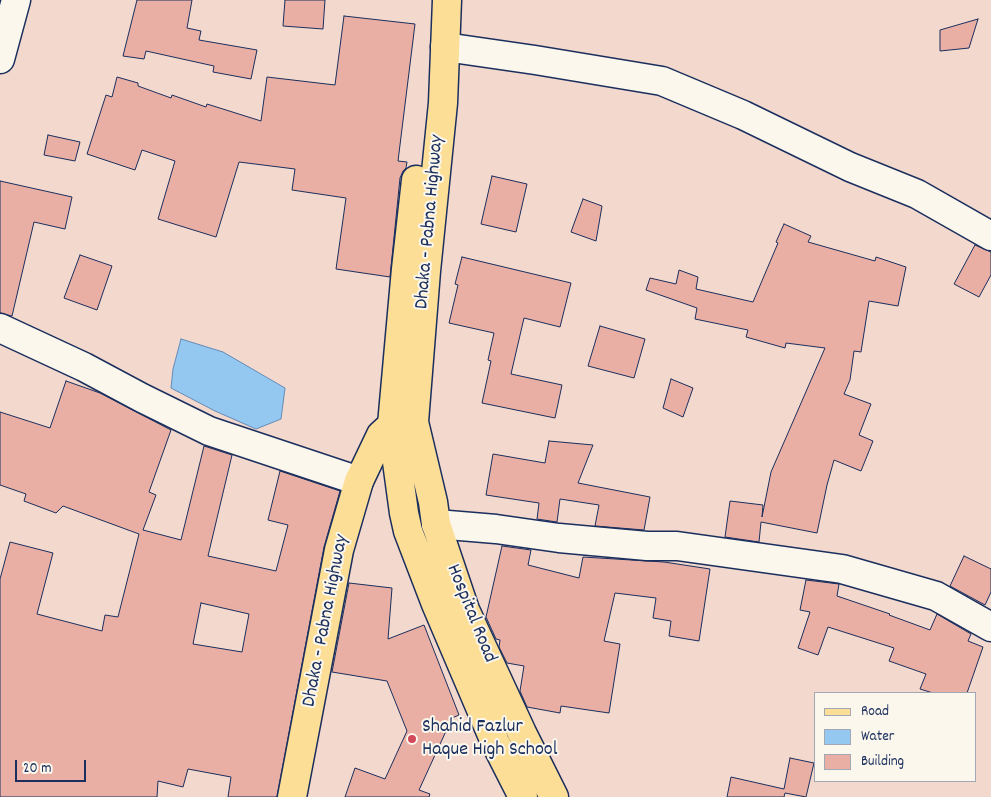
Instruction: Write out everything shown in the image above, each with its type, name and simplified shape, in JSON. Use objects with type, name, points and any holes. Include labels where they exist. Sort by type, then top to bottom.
[{"type":"main road","name":"Dhaka - Pabna Highway","points":[[403,424],[406,269],[425,101],[430,0]]},
{"type":"main road","name":"Dhaka - Pabna Highway","points":[[403,424],[426,271],[443,102],[447,0]]},
{"type":"main road","name":"Dhaka - Pabna Highway","points":[[294,796],[339,550],[359,481],[381,435],[403,424]]},
{"type":"main road","name":"Hospital Road","points":[[403,424],[433,502],[436,524],[465,610],[554,797]]},
{"type":"main road","name":"Hospital Road","points":[[403,424],[404,513],[408,531],[450,638],[495,742],[523,797]]},
{"type":"street","points":[[0,59],[16,0]]},
{"type":"street","points":[[445,47],[662,81],[743,115],[850,167],[916,194],[991,236]]},
{"type":"street","points":[[0,328],[84,367],[208,431],[359,481]]},
{"type":"street","points":[[436,524],[647,546],[677,546],[842,568],[936,596],[991,627]]},
{"type":"shaded area","points":[[0,0],[991,0],[991,797],[0,797]]},
{"type":"water","points":[[181,339],[223,352],[285,388],[281,419],[256,429],[215,411],[171,388],[173,369]]},
{"type":"building","points":[[137,0],[192,0],[187,28],[201,31],[199,40],[257,50],[251,79],[213,72],[214,66],[146,51],[144,59],[123,56]]},
{"type":"building","points":[[285,0],[325,0],[323,29],[283,26]]},
{"type":"building","points":[[344,16],[415,24],[398,161],[407,162],[400,178],[390,277],[336,269],[346,198],[292,190],[295,169],[239,162],[216,237],[158,219],[175,161],[142,150],[135,170],[87,154],[106,95],[112,97],[117,77],[138,83],[138,86],[171,98],[172,95],[206,107],[207,104],[261,121],[267,77],[335,85]]},
{"type":"building","points":[[978,19],[969,48],[940,51],[940,30]]},
{"type":"building","points":[[48,135],[80,142],[75,161],[44,155]]},
{"type":"building","points":[[492,176],[527,184],[516,232],[481,224]]},
{"type":"building","points":[[0,181],[72,197],[65,229],[34,222],[12,316],[0,313]]},
{"type":"building","points":[[583,199],[602,206],[596,241],[571,232]]},
{"type":"building","points":[[784,224],[811,236],[808,242],[875,261],[876,257],[906,267],[898,306],[869,301],[861,352],[854,351],[850,380],[844,394],[871,404],[859,435],[873,441],[861,471],[834,460],[817,533],[761,522],[759,542],[725,537],[730,501],[763,505],[762,517],[771,472],[825,348],[786,343],[785,348],[746,337],[748,330],[695,319],[697,308],[646,290],[650,278],[676,284],[679,270],[698,277],[696,289],[753,302]]},
{"type":"building","points":[[975,245],[991,252],[991,275],[979,297],[954,284]]},
{"type":"building","points":[[80,255],[112,266],[97,310],[64,298]]},
{"type":"building","points":[[462,257],[571,283],[560,327],[524,318],[511,374],[562,385],[555,418],[482,403],[491,361],[488,360],[494,333],[449,323],[458,285],[455,284]]},
{"type":"building","points":[[600,326],[645,339],[634,378],[588,366]]},
{"type":"building","points":[[671,379],[693,388],[683,417],[663,408]]},
{"type":"building","points":[[66,381],[100,393],[171,430],[149,492],[156,495],[143,530],[181,540],[204,446],[232,455],[208,556],[276,571],[288,525],[268,520],[280,471],[340,491],[324,547],[277,797],[228,797],[231,777],[188,769],[183,787],[158,781],[157,797],[0,797],[0,579],[10,542],[53,553],[37,614],[102,631],[105,615],[118,617],[139,534],[63,506],[56,513],[24,501],[26,494],[0,485],[0,412],[50,428]],"holes":[[[201,603],[249,614],[242,652],[193,644]]]},
{"type":"building","points":[[549,441],[593,445],[578,483],[650,497],[644,530],[595,526],[599,505],[560,499],[557,522],[537,519],[539,503],[486,495],[493,454],[545,463]]},
{"type":"building","points":[[502,546],[531,550],[528,565],[579,578],[583,557],[664,562],[710,569],[699,641],[669,636],[671,621],[653,618],[656,598],[615,593],[604,641],[620,644],[609,713],[561,706],[560,713],[527,707],[520,691],[524,666],[507,663],[499,647],[500,640],[496,639],[486,617]]},
{"type":"building","points":[[964,556],[991,569],[991,592],[985,605],[950,586]]},
{"type":"building","points":[[806,580],[839,584],[837,596],[930,630],[937,614],[971,634],[968,641],[983,647],[967,692],[930,692],[920,689],[926,674],[889,661],[894,648],[828,627],[818,655],[798,648],[810,612],[800,610]]},
{"type":"building","points":[[349,583],[392,588],[388,639],[424,625],[459,715],[452,718],[419,790],[430,794],[429,797],[345,797],[355,768],[385,779],[407,731],[387,681],[332,672]]},
{"type":"building","points":[[790,758],[814,763],[806,797],[785,793],[784,797],[727,797],[731,777],[784,789]]},
{"type":"place","name":"Shahid Fazlur Haque High School","points":[[412,739]]}]
